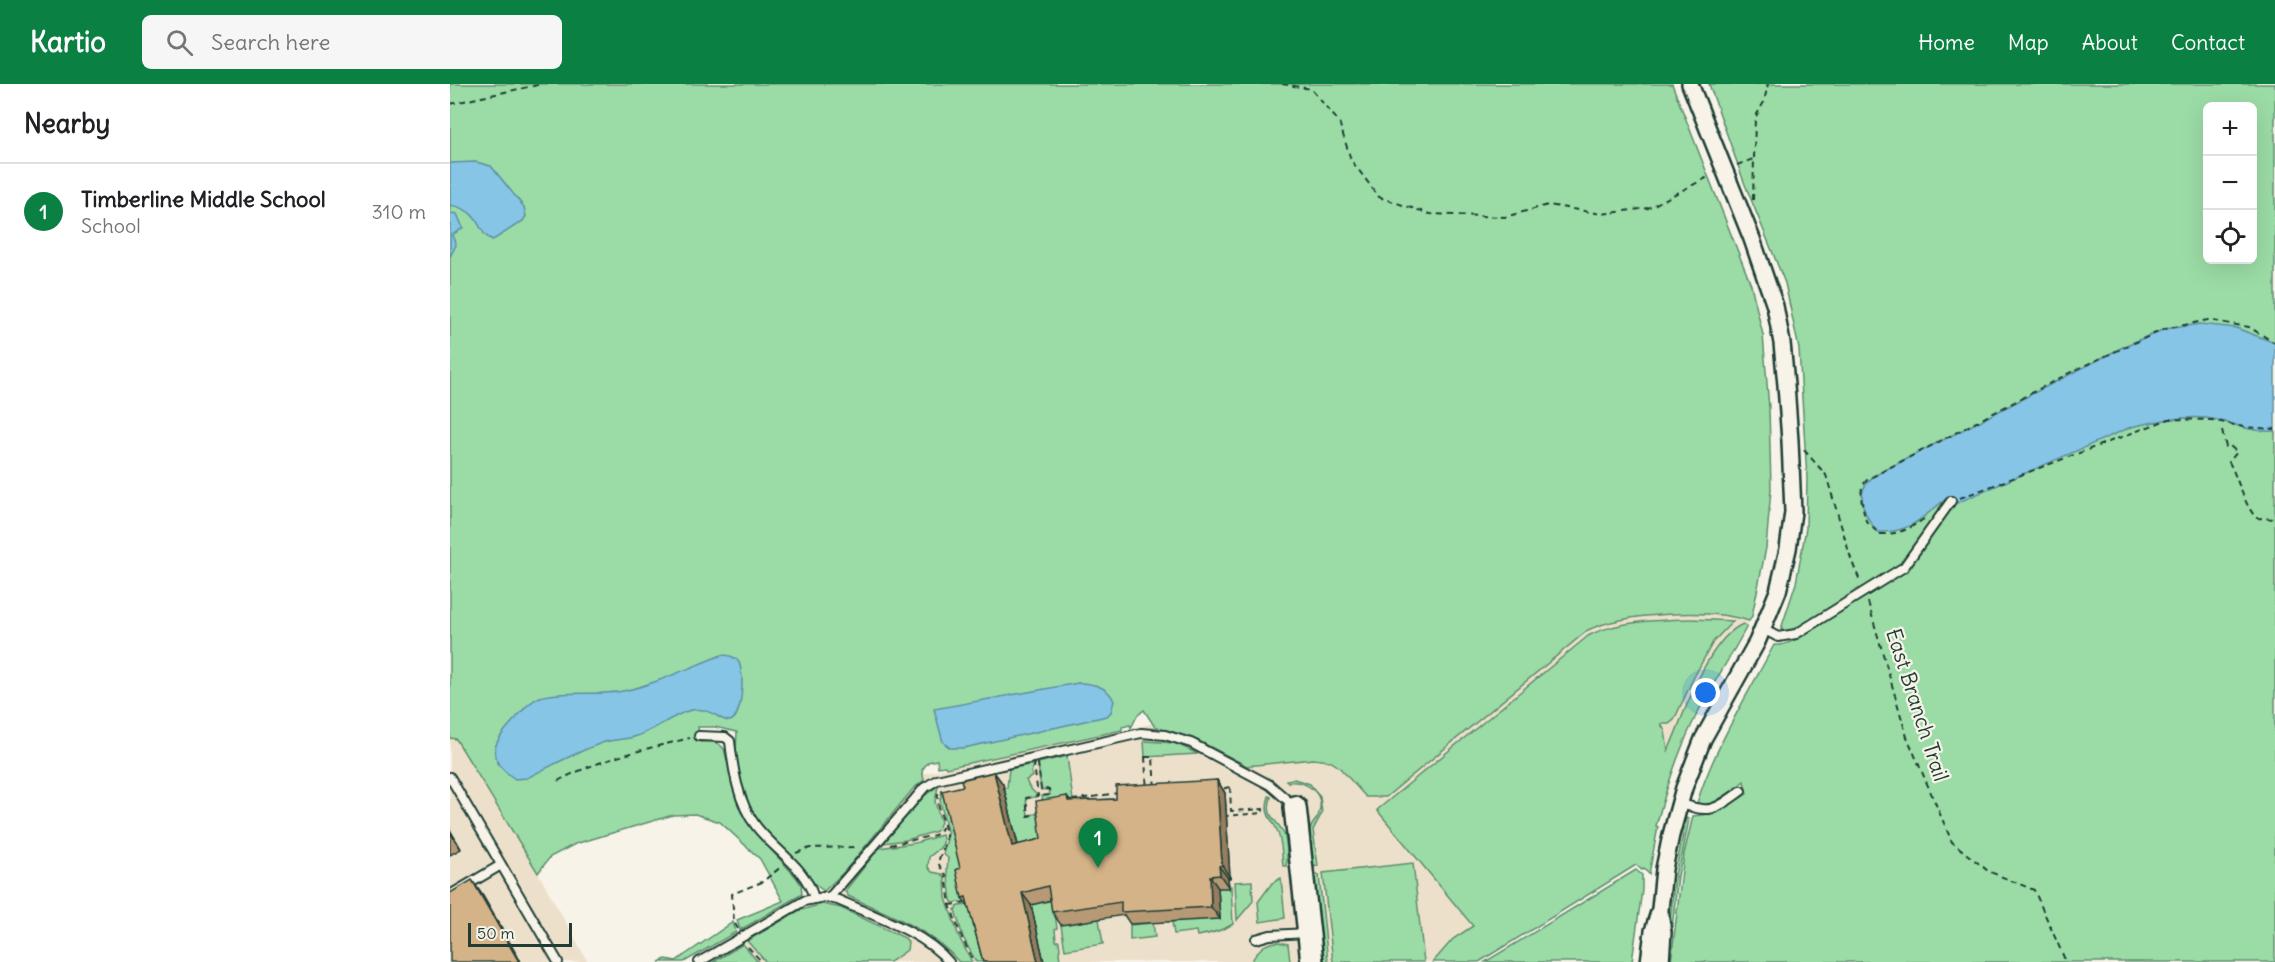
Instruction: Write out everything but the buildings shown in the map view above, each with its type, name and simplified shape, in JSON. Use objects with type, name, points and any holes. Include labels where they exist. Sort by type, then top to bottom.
[{"type":"street","points":[[1649,962],[1653,931],[1660,909],[1664,869],[1680,803],[1703,739],[1763,629],[1783,573],[1793,512],[1782,343],[1768,283],[1690,84]]},
{"type":"street","points":[[1295,807],[1312,962]]},
{"type":"street","points":[[1660,909],[1663,932],[1661,962]]},
{"type":"lane","points":[[1763,629],[1778,637],[1796,634],[1904,567],[1951,501]]},
{"type":"lane","points":[[829,898],[924,788],[938,780],[1141,734],[1165,735],[1191,743],[1270,785],[1295,807]]},
{"type":"lane","points":[[699,736],[725,736],[730,741],[733,767],[745,806],[755,825],[789,859],[809,884],[814,898]]},
{"type":"lane","points":[[450,777],[558,962]]},
{"type":"lane","points":[[1680,803],[1695,810],[1713,810],[1741,791]]},
{"type":"lane","points":[[450,895],[501,865]]},
{"type":"lane","points":[[699,962],[804,901],[829,898],[838,900],[922,939],[950,962]]},
{"type":"lane","points":[[1256,939],[1270,935],[1308,933]]},
{"type":"path","points":[[450,104],[542,84]]},
{"type":"path","points":[[1282,84],[1311,89],[1339,122],[1351,160],[1379,197],[1430,214],[1505,217],[1548,205],[1602,214],[1648,208],[1710,176]]},
{"type":"path","points":[[1753,200],[1755,118],[1764,102],[1768,84]]},
{"type":"path","points":[[1737,165],[1753,159]]},
{"type":"path","points":[[2275,343],[2249,327],[2208,320],[2165,329],[2077,369],[1876,473],[1862,486],[1861,496],[1866,521],[1879,534],[1886,535],[1906,531],[1951,501],[2169,419],[2212,420],[2243,427],[2275,429]]},
{"type":"path","points":[[2222,431],[2226,447],[2230,446],[2237,452],[2229,462],[2247,506],[2256,518],[2275,519]]},
{"type":"path","name":"East Branch Trail","points":[[1806,450],[1826,475],[1852,562],[1865,592],[1907,738],[1953,842],[1988,871],[2034,890],[2066,962]]},
{"type":"path","points":[[558,781],[574,772],[603,762],[699,736]]},
{"type":"path","points":[[1146,757],[1153,757],[1155,791],[1179,790],[1181,793],[1179,795],[1125,798],[1125,811],[1076,813],[1073,800],[1124,792],[1147,792],[1146,757]]},
{"type":"path","points":[[1038,763],[1041,790],[1049,789],[1050,795],[1042,796],[1050,851],[1021,858],[1020,855],[1046,849],[1041,813],[1028,816],[1026,798],[1038,796],[1034,764],[1038,763]]},
{"type":"path","points":[[1230,787],[1231,811],[1263,808],[1263,813],[1224,816],[1225,788],[1230,787]]},
{"type":"path","points":[[938,793],[945,842],[938,863],[946,876],[950,906],[974,962]]},
{"type":"path","points":[[889,845],[935,835],[942,830],[944,824]]},
{"type":"path","points":[[738,931],[734,922],[732,894],[762,882],[801,850],[855,848]]},
{"type":"path","points":[[950,906],[969,903]]},
{"type":"path","points":[[749,948],[762,962]]},
{"type":"shaded area","points":[[1655,607],[1752,616],[1694,720],[1664,796],[1479,962],[713,962],[795,913],[814,905],[913,789],[917,775],[1181,717],[1591,619]]},
{"type":"shaded area","points":[[450,738],[456,738],[538,873],[588,962],[450,962]]},
{"type":"green space","points":[[450,84],[1672,84],[1751,285],[1763,335],[1769,408],[1771,489],[1766,548],[1752,616],[1749,621],[1713,615],[1668,614],[1623,620],[1588,630],[1386,797],[1366,797],[1339,767],[1330,761],[1313,759],[1247,766],[1197,740],[1155,727],[1144,710],[1137,716],[1131,728],[1130,725],[1122,727],[1122,730],[946,768],[945,766],[938,767],[937,760],[928,762],[922,770],[924,780],[913,789],[844,872],[824,891],[758,824],[747,802],[739,776],[736,752],[737,732],[715,727],[698,727],[700,742],[710,741],[724,749],[741,812],[754,831],[796,877],[801,884],[802,894],[740,930],[737,920],[783,901],[760,859],[720,822],[695,814],[673,815],[575,844],[550,857],[538,873],[456,739],[450,738]]},
{"type":"green space","points":[[1709,84],[2275,84],[2275,343],[2236,328],[2165,329],[2127,345],[1882,472],[1867,482],[1912,526],[1947,498],[2131,427],[2168,420],[2206,418],[2249,429],[2275,431],[2275,962],[1671,962],[1684,854],[1693,816],[1717,813],[1747,794],[1744,781],[1717,802],[1704,805],[1697,803],[1704,782],[1732,722],[1774,645],[1793,641],[1860,596],[1792,630],[1781,629],[1796,583],[1806,528],[1807,478],[1799,349],[1785,283],[1744,182]]},
{"type":"green space","points":[[1692,619],[1733,621],[1713,642],[1674,720],[1669,724],[1661,724],[1665,731],[1668,751],[1707,662],[1730,633],[1743,624],[1747,626],[1701,706],[1678,757],[1656,826],[1658,827],[1649,874],[1636,865],[1479,962],[1433,962],[1453,939],[1473,926],[1377,810],[1588,636],[1625,624]]},
{"type":"green space","points":[[1144,741],[1175,743],[1198,754],[1145,757]]},
{"type":"green space","points":[[1067,756],[1074,808],[1045,813],[1042,796],[1050,795],[1049,789],[1041,790],[1038,763]]},
{"type":"green space","points":[[1034,764],[1031,773],[1033,776],[1026,780],[1038,796],[1026,799],[1028,815],[1041,813],[1046,849],[1020,855],[1004,789],[1007,788],[1009,769]]},
{"type":"green space","points":[[1294,779],[1310,784],[1320,797],[1322,813],[1313,830],[1318,866],[1308,867],[1311,858],[1310,830],[1318,815],[1319,799],[1317,794],[1307,786],[1286,780]]},
{"type":"green space","points":[[938,786],[935,802],[941,822],[937,831],[906,840],[883,843],[920,799]]},
{"type":"green space","points":[[942,791],[950,791],[969,901],[953,903],[951,900],[947,870],[948,858],[943,854],[948,835],[940,800]]},
{"type":"green space","points":[[1269,796],[1271,797],[1270,814],[1283,832],[1285,840],[1286,866],[1283,866],[1277,830],[1268,814]]},
{"type":"green space","points":[[1686,818],[1689,819],[1678,876],[1668,962],[1665,962],[1675,875]]},
{"type":"green space","points":[[942,835],[943,843],[929,857],[928,867],[932,872],[942,874],[945,878],[946,898],[959,937],[972,962],[959,962],[948,950],[921,931],[848,896],[845,891],[879,848],[915,843]]},
{"type":"green space","points":[[1413,863],[1424,962],[1333,962],[1323,873]]},
{"type":"green space","points":[[1636,870],[1642,875],[1642,890],[1632,962],[1485,962]]},
{"type":"green space","points":[[1319,875],[1328,962],[1324,962],[1317,897],[1312,892],[1309,876]]},
{"type":"green space","points":[[1281,878],[1285,918],[1260,922],[1258,902],[1272,883]]},
{"type":"green space","points":[[1252,881],[1253,901],[1237,920],[1235,882]]},
{"type":"green space","points":[[1231,886],[1233,924],[1197,936],[1196,931],[1174,934],[1172,922],[1218,888]]},
{"type":"green space","points":[[1053,900],[1060,962],[1044,962],[1031,905]]},
{"type":"green space","points":[[822,904],[841,908],[905,938],[908,942],[907,950],[890,962],[766,962],[747,941],[798,911]]},
{"type":"green space","points":[[970,905],[987,962],[976,962],[963,937],[955,910],[958,906]]},
{"type":"green space","points":[[1099,919],[1103,944],[1065,950],[1061,925]]},
{"type":"green space","points":[[733,922],[736,932],[684,962],[659,962],[666,959],[676,961]]},
{"type":"green space","points":[[1153,923],[1155,937],[1130,940],[1130,925]]},
{"type":"green space","points":[[1278,942],[1288,944],[1290,962],[1251,962],[1262,948]]},
{"type":"green space","points":[[743,944],[758,962],[713,962]]},
{"type":"water","points":[[476,162],[491,166],[524,207],[526,216],[523,221],[493,240],[484,233],[469,212],[450,205],[450,163]]},
{"type":"water","points":[[450,213],[457,214],[463,228],[452,235],[456,245],[450,257]]},
{"type":"water","points":[[2200,324],[2236,328],[2275,343],[2275,431],[2249,429],[2206,418],[2168,420],[2131,427],[1957,503],[1947,498],[1908,527],[1889,532],[1878,532],[1870,522],[1864,510],[1863,490],[1867,482],[1881,472],[2127,345],[2165,329]]},
{"type":"water","points":[[722,655],[736,659],[742,674],[742,693],[738,712],[730,721],[702,710],[688,711],[641,735],[606,742],[564,759],[527,778],[515,779],[498,764],[495,756],[497,742],[521,712],[540,697],[623,691],[660,680]]},
{"type":"water","points":[[1078,683],[1094,685],[1108,692],[1114,701],[1111,712],[1107,716],[964,748],[950,748],[943,742],[934,709]]},
{"type":"place","name":"Timberline Middle School","points":[[1098,868]]}]
